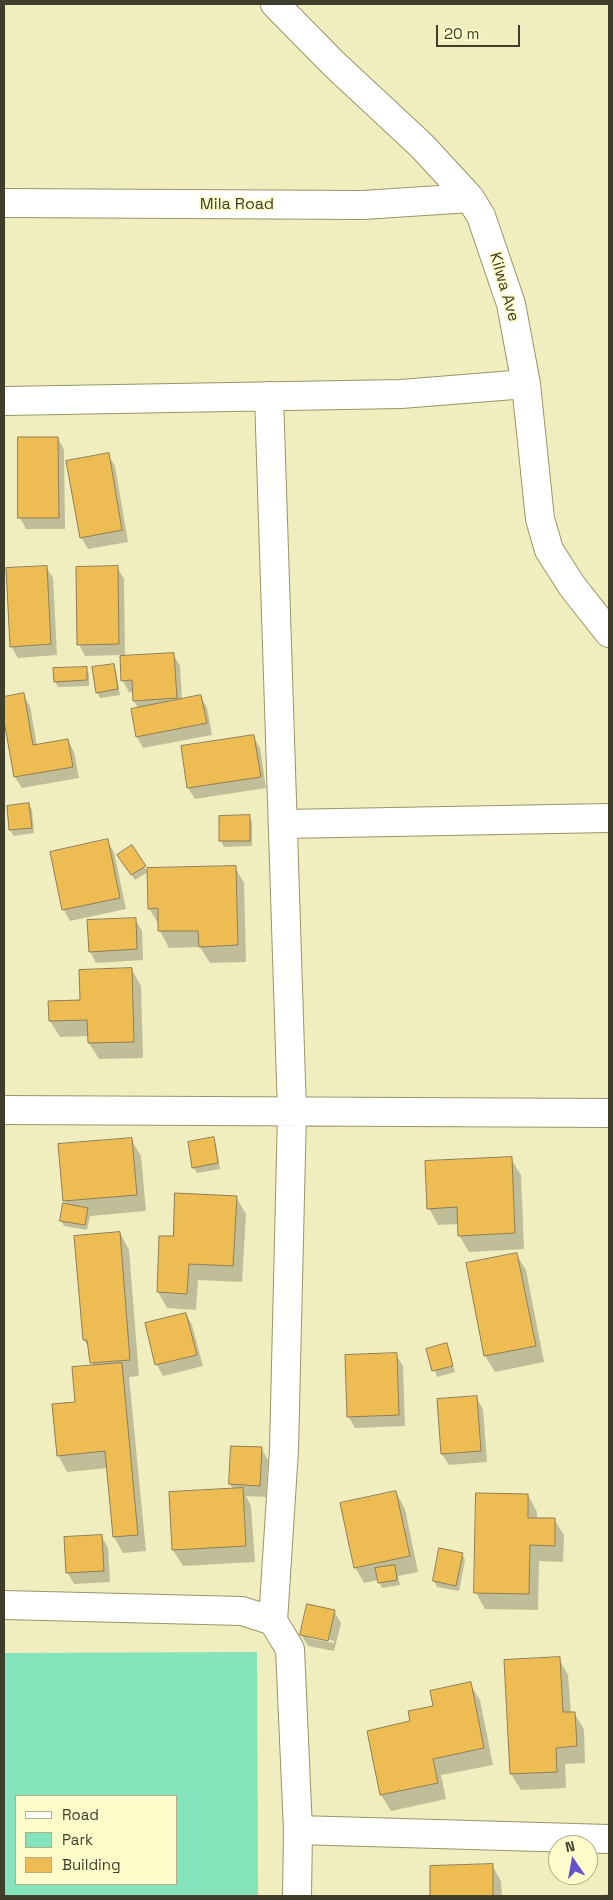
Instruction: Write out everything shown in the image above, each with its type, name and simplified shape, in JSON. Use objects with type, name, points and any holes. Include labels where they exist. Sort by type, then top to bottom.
[{"type":"street","name":"Kilwa Ave","points":[[275,4],[334,64],[422,146],[470,198],[481,216],[511,304],[526,384],[540,520],[549,550],[559,569],[609,633]]},
{"type":"street","name":"Mila Road","points":[[4,203],[363,205],[470,198]]},
{"type":"street","points":[[4,401],[401,394],[526,384]]},
{"type":"street","points":[[269,396],[292,1112],[284,1450],[273,1621],[290,1649],[298,1830],[297,1896]]},
{"type":"street","points":[[283,824],[609,818]]},
{"type":"street","points":[[4,1110],[609,1113]]},
{"type":"street","points":[[4,1605],[242,1611],[273,1621]]},
{"type":"street","points":[[298,1830],[609,1839]]},
{"type":"green space","points":[[257,1652],[258,1896],[4,1896],[4,1653]]},
{"type":"building","points":[[18,437],[58,437],[59,518],[18,518]]},
{"type":"building","points":[[109,453],[122,530],[80,538],[66,461]]},
{"type":"building","points":[[47,566],[51,644],[10,647],[6,568]]},
{"type":"building","points":[[118,566],[119,644],[77,645],[76,567]]},
{"type":"building","points":[[174,653],[177,698],[133,701],[132,680],[121,681],[120,656]]},
{"type":"building","points":[[114,664],[118,689],[96,693],[92,667]]},
{"type":"building","points":[[87,667],[87,680],[54,682],[53,668]]},
{"type":"building","points":[[24,693],[33,745],[68,739],[73,767],[14,777],[4,721],[4,697]]},
{"type":"building","points":[[201,695],[207,723],[136,737],[131,709]]},
{"type":"building","points":[[254,735],[261,777],[187,788],[181,746]]},
{"type":"building","points":[[29,803],[32,828],[9,830],[7,806]]},
{"type":"building","points":[[250,815],[250,841],[219,841],[219,816]]},
{"type":"building","points":[[108,839],[120,898],[62,910],[50,852]]},
{"type":"building","points":[[132,845],[146,866],[131,875],[117,855]]},
{"type":"building","points":[[236,866],[238,945],[199,947],[198,931],[158,931],[158,908],[148,909],[147,868]]},
{"type":"building","points":[[136,918],[137,949],[89,952],[87,920]]},
{"type":"building","points":[[132,968],[134,1042],[88,1043],[87,1020],[49,1021],[48,1001],[80,1000],[79,970]]},
{"type":"building","points":[[214,1137],[218,1163],[192,1168],[188,1142]]},
{"type":"building","points":[[132,1138],[137,1195],[63,1201],[58,1144]]},
{"type":"building","points":[[512,1157],[515,1233],[458,1236],[457,1207],[427,1209],[425,1161]]},
{"type":"building","points":[[175,1193],[237,1196],[233,1266],[189,1264],[187,1294],[157,1292],[159,1236],[173,1236]]},
{"type":"building","points":[[63,1203],[88,1208],[85,1225],[60,1221]]},
{"type":"building","points":[[120,1232],[130,1360],[90,1363],[87,1340],[83,1340],[74,1236]]},
{"type":"building","points":[[517,1253],[536,1346],[484,1356],[466,1263]]},
{"type":"building","points":[[186,1313],[197,1355],[155,1365],[145,1323]]},
{"type":"building","points":[[447,1343],[453,1366],[432,1371],[426,1349]]},
{"type":"building","points":[[397,1353],[399,1415],[347,1417],[345,1355]]},
{"type":"building","points":[[122,1363],[138,1535],[113,1537],[105,1451],[57,1456],[52,1404],[75,1402],[72,1367]]},
{"type":"building","points":[[477,1396],[481,1451],[441,1454],[437,1399]]},
{"type":"building","points":[[231,1446],[262,1447],[260,1486],[229,1484]]},
{"type":"building","points":[[243,1488],[246,1546],[172,1550],[169,1492]]},
{"type":"building","points":[[396,1491],[410,1556],[354,1568],[340,1503]]},
{"type":"building","points":[[476,1493],[528,1494],[528,1518],[555,1518],[555,1546],[530,1545],[529,1594],[474,1593]]},
{"type":"building","points":[[102,1535],[104,1571],[66,1573],[64,1537]]},
{"type":"building","points":[[439,1548],[463,1553],[456,1586],[433,1581]]},
{"type":"building","points":[[395,1565],[397,1580],[378,1583],[375,1568]]},
{"type":"building","points":[[307,1604],[335,1610],[328,1641],[300,1635]]},
{"type":"building","points":[[560,1657],[563,1712],[575,1712],[577,1746],[556,1748],[557,1772],[510,1774],[504,1660]]},
{"type":"building","points":[[471,1682],[484,1748],[433,1759],[438,1783],[380,1795],[367,1731],[410,1721],[408,1711],[433,1706],[430,1691]]},
{"type":"building","points":[[493,1864],[493,1896],[430,1896],[430,1866]]}]
